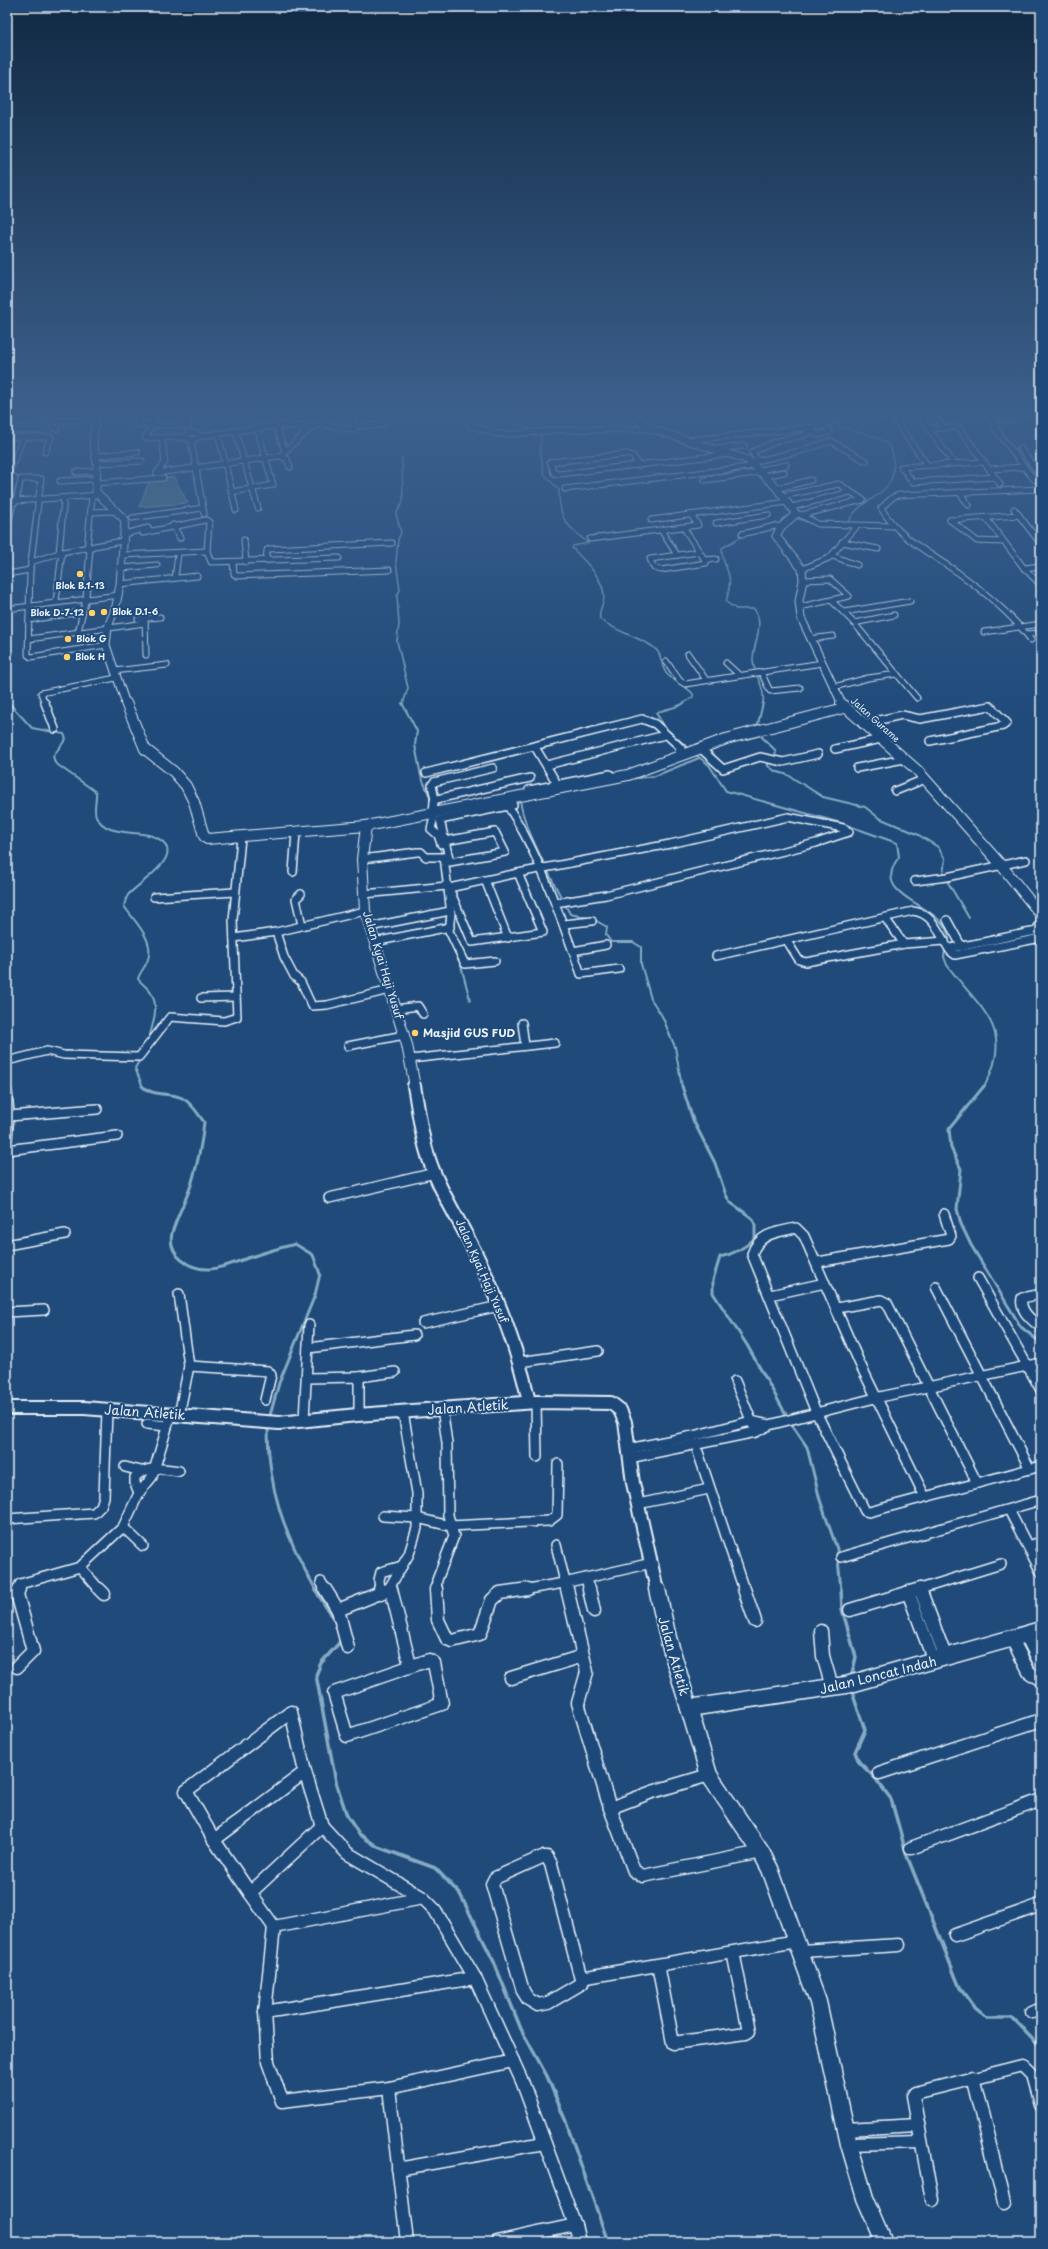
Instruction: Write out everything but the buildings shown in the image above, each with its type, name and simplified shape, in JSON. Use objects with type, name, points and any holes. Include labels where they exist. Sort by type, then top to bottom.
[{"type":"street","points":[[7,529],[10,517]]},
{"type":"street","points":[[36,517],[30,570],[28,654],[32,657],[106,645]]},
{"type":"street","points":[[56,602],[63,517]]},
{"type":"street","points":[[78,632],[86,598],[91,517]]},
{"type":"street","points":[[124,517],[125,518],[120,584],[109,624],[106,645],[115,674],[142,744],[147,751],[175,773],[190,791],[205,837],[211,840],[366,826],[558,786],[639,772],[683,752],[761,729],[844,708]]},
{"type":"street","points":[[132,518],[141,517]]},
{"type":"street","points":[[31,562],[61,553],[89,548],[169,523],[168,517]]},
{"type":"street","points":[[651,520],[664,517]]},
{"type":"street","points":[[590,539],[698,525],[692,517]]},
{"type":"street","points":[[716,523],[758,517]]},
{"type":"street","points":[[742,534],[778,527],[789,517]]},
{"type":"street","points":[[804,517],[818,524],[893,526]]},
{"type":"street","points":[[887,517],[893,526],[966,578],[1019,625],[1032,640]]},
{"type":"street","points":[[998,517],[950,520],[977,541],[1003,542]]},
{"type":"street","points":[[1020,517],[1041,544]]},
{"type":"street","points":[[986,518],[1024,568],[1041,585]]},
{"type":"street","points":[[143,533],[173,525],[209,521],[207,551],[211,562],[339,558]]},
{"type":"street","points":[[173,525],[180,538]]},
{"type":"street","points":[[778,527],[776,536],[777,539],[802,569],[825,562],[833,556],[852,526]]},
{"type":"street","points":[[683,527],[705,560]]},
{"type":"street","points":[[661,530],[677,555]]},
{"type":"street","points":[[244,540],[246,562]]},
{"type":"street","points":[[842,542],[878,549]]},
{"type":"street","points":[[266,561],[267,550],[270,549],[392,543]]},
{"type":"street","points":[[122,555],[178,551],[207,551]]},
{"type":"street","points":[[699,552],[649,560],[655,568],[659,570],[704,564],[706,563],[705,560]]},
{"type":"street","points":[[175,578],[178,554]]},
{"type":"street","points":[[833,556],[857,565]]},
{"type":"street","points":[[705,560],[716,559]]},
{"type":"street","points":[[233,562],[234,574],[237,576],[388,570]]},
{"type":"street","points":[[121,568],[157,565]]},
{"type":"street","points":[[1024,568],[1041,566]]},
{"type":"street","name":"Jalan Gurame","points":[[802,569],[803,580],[800,607],[801,618],[844,708],[925,779],[1002,866],[1041,915]]},
{"type":"street","points":[[7,574],[30,570]]},
{"type":"street","points":[[120,584],[197,576]]},
{"type":"street","points":[[800,607],[849,596],[829,579],[803,580]]},
{"type":"street","points":[[7,609],[118,595]]},
{"type":"street","points":[[832,601],[854,622],[917,698]]},
{"type":"street","points":[[844,612],[910,601]]},
{"type":"street","points":[[29,620],[82,612]]},
{"type":"street","points":[[854,622],[894,615]]},
{"type":"street","points":[[29,639],[78,632],[109,624],[145,621],[160,617]]},
{"type":"street","points":[[145,621],[146,654]]},
{"type":"street","points":[[984,632],[1019,625],[1041,624]]},
{"type":"street","points":[[1027,634],[1041,633]]},
{"type":"street","points":[[810,638],[832,636]]},
{"type":"street","points":[[688,654],[706,680]]},
{"type":"street","points":[[666,661],[684,683],[822,663]]},
{"type":"street","points":[[726,663],[738,674]]},
{"type":"street","points":[[55,729],[41,693],[115,674],[167,665]]},
{"type":"street","points":[[758,673],[771,691],[800,688]]},
{"type":"street","points":[[834,687],[868,678],[897,674]]},
{"type":"street","points":[[862,724],[900,715],[920,719],[990,706],[1007,723],[1003,726],[930,741]]},
{"type":"street","points":[[426,773],[535,747],[641,719],[648,720],[656,724],[665,735],[681,748],[683,752]]},
{"type":"street","points":[[547,765],[665,735]]},
{"type":"street","points":[[835,750],[881,739]]},
{"type":"street","points":[[535,747],[558,786]]},
{"type":"street","points":[[698,748],[723,769],[760,757],[783,762],[818,754]]},
{"type":"street","points":[[857,768],[904,759]]},
{"type":"street","points":[[493,768],[434,782],[432,785],[435,800],[431,828],[439,837],[441,858],[448,877],[443,887],[446,912],[450,927],[449,931],[465,964],[495,961]]},
{"type":"street","points":[[435,800],[530,778]]},
{"type":"street","points":[[895,792],[925,779]]},
{"type":"street","points":[[445,842],[495,832],[506,851],[451,863],[445,842],[440,820],[508,802],[558,786]]},
{"type":"street","points":[[432,813],[508,802]]},
{"type":"street","points":[[508,802],[561,903],[564,924],[582,975],[618,969]]},
{"type":"street","points":[[518,873],[543,932],[472,942],[449,888],[518,873],[679,842],[788,817],[840,827],[849,832],[846,835],[784,852],[606,895],[561,903]]},
{"type":"street","name":"Jalan Kyai Haji Yusuf","points":[[366,826],[362,859],[365,911],[404,1035],[410,1059],[421,1130],[435,1173],[474,1250],[499,1306],[533,1402]]},
{"type":"street","points":[[293,872],[296,833]]},
{"type":"street","points":[[7,1061],[47,1051],[64,1055],[136,1057],[141,1056],[168,1017],[233,1020],[237,1017],[234,938],[235,892],[241,838]]},
{"type":"street","points":[[362,859],[417,852],[421,852],[426,857],[441,858]]},
{"type":"street","points":[[915,881],[945,877],[1026,860]]},
{"type":"street","points":[[485,880],[508,938]]},
{"type":"street","points":[[364,894],[443,887]]},
{"type":"street","points":[[154,897],[235,892]]},
{"type":"street","points":[[301,894],[297,898],[296,903],[302,925]]},
{"type":"street","points":[[234,938],[276,932],[365,911]]},
{"type":"street","points":[[716,956],[913,911],[921,912],[932,921],[955,955],[994,948],[1040,935]]},
{"type":"street","points":[[369,927],[446,912]]},
{"type":"street","points":[[885,918],[904,944]]},
{"type":"street","points":[[947,920],[962,947]]},
{"type":"street","points":[[564,924],[592,921]]},
{"type":"street","points":[[1040,935],[1038,926],[1041,921]]},
{"type":"street","points":[[374,942],[450,927]]},
{"type":"street","points":[[276,932],[284,958],[294,976],[301,982],[312,1006],[327,1005],[390,990]]},
{"type":"street","points":[[950,948],[983,944],[994,938],[1040,935]]},
{"type":"street","points":[[787,941],[798,959],[804,962],[904,944],[945,941]]},
{"type":"street","points":[[989,941],[994,948]]},
{"type":"street","points":[[573,951],[606,945]]},
{"type":"street","points":[[201,998],[236,997]]},
{"type":"street","points":[[396,1009],[419,1006],[423,1014]]},
{"type":"street","points":[[522,1022],[525,1046]]},
{"type":"street","points":[[348,1046],[404,1035]]},
{"type":"street","points":[[410,1059],[555,1043]]},
{"type":"street","points":[[7,1091],[9,1116],[7,1139]]},
{"type":"street","points":[[9,1116],[97,1109]]},
{"type":"street","points":[[7,1150],[117,1136]]},
{"type":"street","points":[[329,1198],[435,1173]]},
{"type":"street","points":[[818,1262],[949,1239],[951,1236],[944,1214]]},
{"type":"street","points":[[925,1497],[875,1398],[825,1283],[818,1262],[798,1229],[764,1235],[753,1248],[752,1254],[770,1295],[816,1412],[864,1511],[869,1512],[1041,1466]]},
{"type":"street","points":[[7,1245],[64,1234]]},
{"type":"street","points":[[978,1278],[1041,1390]]},
{"type":"street","points":[[770,1295],[825,1283]]},
{"type":"street","points":[[936,1287],[980,1376],[1030,1469]]},
{"type":"street","points":[[17,1667],[33,1651],[17,1594],[20,1584],[80,1567],[123,1527],[139,1493],[149,1483],[173,1418],[188,1366],[179,1294]]},
{"type":"street","points":[[1041,1294],[1027,1296],[1022,1298],[1020,1302],[1026,1315],[1041,1328]]},
{"type":"street","points":[[837,1308],[885,1300],[977,1483]]},
{"type":"street","points":[[423,1323],[499,1306]]},
{"type":"street","points":[[7,1312],[44,1310]]},
{"type":"street","points":[[304,1420],[309,1325]]},
{"type":"street","points":[[308,1348],[414,1335]]},
{"type":"street","points":[[519,1362],[598,1351]]},
{"type":"street","points":[[629,1453],[756,1432],[769,1425],[816,1412],[1041,1363]]},
{"type":"street","points":[[188,1366],[268,1371],[271,1375],[265,1400]]},
{"type":"street","points":[[307,1378],[359,1377],[395,1372]]},
{"type":"street","points":[[359,1377],[359,1415]]},
{"type":"street","points":[[734,1381],[756,1432]]},
{"type":"street","name":"Jalan Atletik","points":[[7,1408],[72,1408],[107,1410],[173,1418],[279,1423],[442,1408],[533,1402],[595,1401],[611,1403],[620,1410],[625,1422],[638,1504],[668,1638],[709,1775],[761,1852],[770,1869],[799,1946],[819,2008],[848,2136],[866,2198],[884,2242]]},
{"type":"street","points":[[533,1402],[537,1457]]},
{"type":"street","points":[[442,1408],[447,1443],[448,1515],[450,1526],[454,1533],[454,1539],[437,1580],[436,1610],[438,1620],[447,1639],[452,1641],[481,1633],[492,1600],[500,1593],[564,1583],[652,1563]]},
{"type":"street","points":[[7,1519],[94,1513],[99,1511],[104,1497],[107,1410]]},
{"type":"street","points":[[338,1610],[381,1594],[391,1588],[409,1554],[417,1528],[417,1493],[414,1463],[403,1412]]},
{"type":"street","points":[[147,1424],[173,1418]]},
{"type":"street","points":[[629,1453],[751,1421],[769,1425]]},
{"type":"street","points":[[698,1452],[709,1489],[755,1621]]},
{"type":"street","points":[[383,1516],[417,1518],[450,1526],[548,1521],[555,1518],[557,1515],[558,1464]]},
{"type":"street","points":[[125,1467],[141,1471],[155,1468],[178,1471]]},
{"type":"street","points":[[139,1493],[135,1480],[137,1474],[141,1471]]},
{"type":"street","points":[[638,1504],[709,1489]]},
{"type":"street","points":[[841,1557],[1041,1500]]},
{"type":"street","points":[[1009,1510],[1041,1572]]},
{"type":"street","points":[[123,1527],[143,1546]]},
{"type":"street","points":[[1028,1546],[1041,1542]]},
{"type":"street","points":[[556,1545],[587,1677],[578,1703],[610,1808],[634,1870],[638,1874],[668,1872],[761,1852]]},
{"type":"street","points":[[850,1610],[1001,1564]]},
{"type":"street","points":[[381,1594],[378,1577],[379,1572],[384,1569],[402,1566]]},
{"type":"street","points":[[80,1567],[104,1594]]},
{"type":"street","points":[[586,1578],[594,1611]]},
{"type":"street","points":[[321,1582],[338,1610],[348,1648]]},
{"type":"street","points":[[391,1588],[410,1665]]},
{"type":"street","points":[[920,1589],[940,1660]]},
{"type":"street","points":[[908,1592],[940,1660]]},
{"type":"street","name":"Jalan Loncat Indah","points":[[689,1708],[844,1685],[940,1660],[1041,1630]]},
{"type":"street","points":[[822,1631],[823,1656],[844,1685]]},
{"type":"street","points":[[1026,1635],[1041,1665]]},
{"type":"street","points":[[1012,1639],[1029,1672],[1041,1680]]},
{"type":"street","points":[[511,1678],[583,1656]]},
{"type":"street","points":[[432,1660],[443,1701],[442,1704],[347,1736],[334,1692],[410,1665],[432,1660]]},
{"type":"street","points":[[513,2061],[389,2088],[282,2101],[268,2062],[265,2012],[274,1927],[214,1840],[186,1791],[290,1711],[293,1714],[305,1772],[322,1826],[347,1852],[423,1898],[435,1910],[475,1978],[513,2061],[575,2225],[579,2242]]},
{"type":"street","points":[[879,1773],[1041,1720]]},
{"type":"street","points":[[214,1840],[305,1772]]},
{"type":"street","points":[[610,1808],[652,1792],[709,1775]]},
{"type":"street","points":[[911,1848],[1041,1800]]},
{"type":"street","points":[[250,1893],[322,1826]]},
{"type":"street","points":[[582,1980],[551,1864],[547,1857],[542,1857],[495,1878],[492,1884],[523,1991],[528,1999],[538,2005],[548,2003],[585,1979],[799,1946],[899,1945]]},
{"type":"street","points":[[274,1927],[423,1898]]},
{"type":"street","points":[[955,1935],[1041,1905]]},
{"type":"street","points":[[582,1980],[659,1970],[799,1946]]},
{"type":"street","points":[[659,1970],[673,2043],[746,2033],[749,2031],[734,1957]]},
{"type":"street","points":[[265,2012],[475,1978]]},
{"type":"street","points":[[932,2200],[920,2142],[913,2096],[915,2093],[973,2077],[1026,2067],[1033,2076],[1041,2105]]},
{"type":"street","points":[[973,2077],[1004,2202]]},
{"type":"street","points":[[389,2088],[407,2242]]},
{"type":"street","points":[[848,2136],[918,2125]]},
{"type":"street","points":[[848,2136],[920,2142]]},
{"type":"street","points":[[398,2169],[544,2143]]},
{"type":"street","points":[[497,2242],[575,2225]]},
{"type":"waterway","points":[[397,517],[401,532],[398,540],[396,562],[400,590],[397,596],[399,624],[397,641],[408,688],[403,704]]},
{"type":"waterway","points":[[563,517],[569,526],[588,543],[573,546],[572,548],[593,570],[601,584],[604,598],[600,611],[600,619],[612,627],[650,645],[658,651],[666,673],[693,694],[693,697],[683,704]]},
{"type":"waterway","points":[[779,525],[782,519],[786,517]]},
{"type":"waterway","points":[[794,517],[815,525]]},
{"type":"waterway","points":[[848,524],[852,517]]},
{"type":"waterway","points":[[760,532],[771,529]]},
{"type":"waterway","points":[[744,535],[722,548],[723,560],[730,579],[726,602],[736,609],[754,609],[759,620],[753,664],[763,691],[763,703]]},
{"type":"waterway","points":[[9,703],[32,728],[64,734],[66,739],[53,756],[55,763],[96,792],[95,813],[102,824],[110,829],[150,835],[158,838],[165,844],[168,851],[166,858],[155,872],[128,895],[124,906],[142,931],[149,945],[148,959],[138,979],[151,993],[155,1004],[153,1023],[148,1041]]},
{"type":"waterway","points":[[402,703],[417,731],[415,745],[421,776],[430,797],[430,806]]},
{"type":"waterway","points":[[684,703],[656,713],[666,729],[691,750]]},
{"type":"waterway","points":[[757,728],[763,703]]},
{"type":"waterway","points":[[758,733],[775,750],[776,753],[773,757]]},
{"type":"waterway","points":[[695,754],[709,765],[726,791],[841,823],[897,843],[899,857],[892,871],[893,883],[900,892],[936,917],[945,927],[949,940]]},
{"type":"waterway","points":[[628,779],[655,776],[699,758]]},
{"type":"waterway","points":[[768,762],[768,766],[775,771],[788,775],[823,797],[865,807],[879,818],[917,834],[938,847],[945,859],[943,874],[969,918]]},
{"type":"waterway","points":[[521,800],[522,809],[532,838],[570,914],[593,919],[607,927],[606,935],[611,942],[633,942],[641,947],[641,964],[651,999],[662,1016],[675,1047],[682,1087]]},
{"type":"waterway","points":[[428,830],[429,815]]},
{"type":"waterway","points":[[439,845],[442,855]]},
{"type":"waterway","points":[[444,888],[447,907]]},
{"type":"waterway","points":[[446,926],[447,916]]},
{"type":"waterway","points":[[945,950],[944,957],[947,965],[981,1007],[990,1020],[995,1034],[997,1049],[993,1067],[984,1087]]},
{"type":"waterway","points":[[459,958],[470,1000]]},
{"type":"waterway","points":[[141,1058],[135,1068],[143,1087]]},
{"type":"waterway","points":[[682,1086],[693,1120],[715,1163],[726,1195],[730,1202],[752,1218],[755,1224],[755,1238],[739,1250],[720,1257],[713,1280],[713,1293],[747,1345],[788,1418]]},
{"type":"waterway","points":[[984,1086],[949,1129],[951,1148],[961,1169],[957,1209],[961,1224],[971,1245],[1021,1327],[1041,1343]]},
{"type":"waterway","points":[[143,1087],[151,1092],[177,1096],[186,1100],[204,1122],[201,1145],[194,1175],[172,1233],[171,1241],[173,1248],[182,1260],[195,1267],[210,1269],[226,1266],[295,1244],[313,1255],[320,1274],[315,1295],[279,1383],[269,1419]]},
{"type":"waterway","points":[[790,1422],[807,1447],[820,1500],[837,1549],[841,1590]]},
{"type":"waterway","points":[[268,1426],[271,1470],[280,1511],[295,1550],[316,1590]]},
{"type":"waterway","points":[[315,1589],[336,1623]]},
{"type":"waterway","points":[[841,1589],[842,1609],[856,1657],[851,1678]]},
{"type":"waterway","points":[[340,1637],[340,1642],[321,1663],[316,1675],[336,1782],[347,1816],[359,1834],[378,1847],[435,1868],[460,1894],[494,1962],[521,2029],[547,2076],[566,2122],[608,2242]]},
{"type":"waterway","points":[[851,1689],[865,1730],[855,1752],[859,1762],[875,1778],[891,1799],[907,1856],[960,1988],[973,2006],[987,2018],[1012,2018],[1041,2048]]},
{"type":"place","name":"Blok B.1-13","points":[[80,574]]},
{"type":"place","name":"Blok D.1-6","points":[[104,612]]},
{"type":"place","name":"Blok D-7-12","points":[[92,613]]},
{"type":"place","name":"Blok G","points":[[68,639]]},
{"type":"place","name":"Blok H","points":[[67,657]]},
{"type":"place","name":"Masjid GUS FUD","points":[[415,1033]]}]
